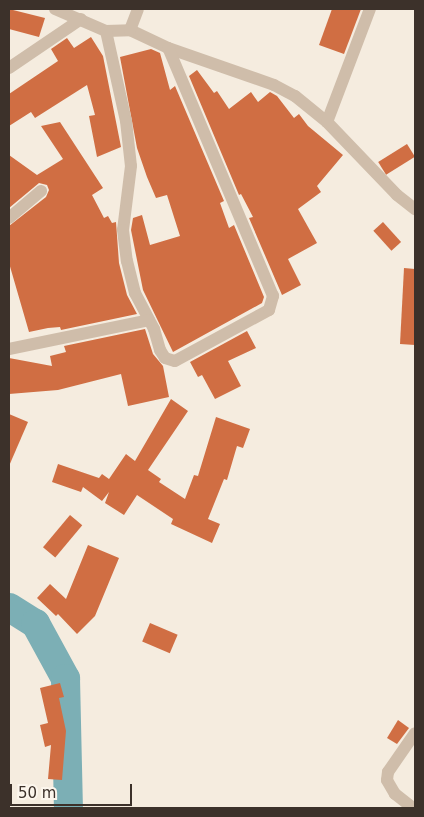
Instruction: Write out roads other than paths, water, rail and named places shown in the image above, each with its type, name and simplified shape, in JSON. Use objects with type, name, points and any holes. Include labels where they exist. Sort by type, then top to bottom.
[{"type":"street","points":[[56,9],[106,31],[130,30],[168,48],[274,85],[295,96],[327,122],[397,195],[415,209]]},
{"type":"street","points":[[130,30],[138,9]]},
{"type":"street","points":[[327,122],[370,9]]},
{"type":"street","points":[[9,68],[81,19]]},
{"type":"street","points":[[106,31],[126,121],[131,166],[123,230],[127,261],[135,293],[165,358],[175,361],[270,310],[273,303],[271,286],[168,48]]},
{"type":"street","points":[[9,218],[41,191]]},
{"type":"street","points":[[9,349],[149,320]]},
{"type":"street","points":[[413,808],[394,794],[387,780],[388,772],[415,734]]},
{"type":"waterway","points":[[9,607],[35,623],[65,678],[68,808]]}]
